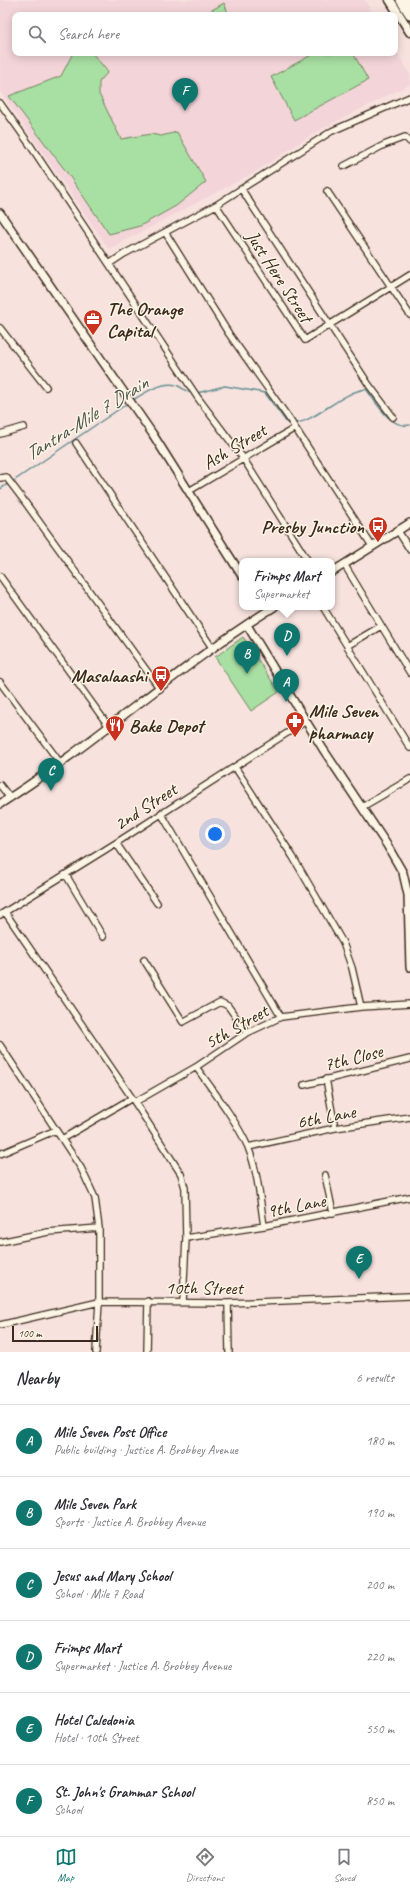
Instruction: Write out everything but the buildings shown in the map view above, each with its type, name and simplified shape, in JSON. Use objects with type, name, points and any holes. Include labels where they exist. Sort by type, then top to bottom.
[{"type":"highway","points":[[401,0],[410,14]]},
{"type":"main road","points":[[390,0],[398,12]]},
{"type":"main road","points":[[398,13],[410,32]]},
{"type":"street","points":[[109,264],[124,254],[242,190],[332,131],[410,97]]},
{"type":"street","points":[[0,103],[198,398],[242,458],[306,558]]},
{"type":"street","points":[[344,166],[405,137],[410,142]]},
{"type":"street","points":[[242,190],[369,385],[393,417]]},
{"type":"street","points":[[327,191],[410,315]]},
{"type":"street","name":"Just Here Street","points":[[216,205],[304,339],[307,340],[410,275]]},
{"type":"street","points":[[0,213],[133,405],[190,491],[239,571]]},
{"type":"street","points":[[165,232],[229,334],[288,417],[372,546]]},
{"type":"street","points":[[0,328],[46,387]]},
{"type":"street","name":"Ash Street","points":[[190,491],[294,426]]},
{"type":"street","points":[[0,434],[24,427]]},
{"type":"street","points":[[76,443],[213,649]]},
{"type":"street","points":[[3,478],[11,484],[160,689]]},
{"type":"street","points":[[335,570],[410,523]]},
{"type":"street","points":[[398,531],[410,550]]},
{"type":"street","points":[[344,564],[410,673]]},
{"type":"street","points":[[0,576],[110,728]]},
{"type":"street","points":[[0,804],[61,764],[110,728],[232,633],[247,625],[263,610]]},
{"type":"street","points":[[325,610],[410,748]]},
{"type":"street","points":[[247,625],[405,877],[409,890],[410,967]]},
{"type":"street","points":[[347,646],[381,626]]},
{"type":"street","points":[[0,682],[61,764]]},
{"type":"street","name":"2nd Street","points":[[2,913],[66,875],[306,721]]},
{"type":"street","points":[[235,767],[293,857],[343,943],[352,968],[361,1007]]},
{"type":"street","points":[[362,807],[410,779]]},
{"type":"street","points":[[0,785],[10,798]]},
{"type":"street","points":[[161,813],[281,1017]]},
{"type":"street","points":[[116,843],[157,903]]},
{"type":"street","points":[[66,875],[103,936]]},
{"type":"street","points":[[2,913],[133,1100],[183,1179],[186,1238],[183,1302]]},
{"type":"street","points":[[144,960],[184,1022],[220,1002],[228,1006],[247,1033]]},
{"type":"street","name":"5th Street","points":[[62,1139],[196,1067],[247,1033],[281,1017],[361,1007],[410,1004]]},
{"type":"street","points":[[0,1045],[81,1168],[95,1198],[99,1228],[99,1302],[96,1352]]},
{"type":"street","name":"7th Close","points":[[304,1085],[410,1059]]},
{"type":"street","points":[[196,1067],[222,1104],[248,1147],[256,1176],[264,1226]]},
{"type":"street","points":[[326,1079],[335,1128]]},
{"type":"street","name":"6th Lane","points":[[248,1147],[335,1128],[410,1117]]},
{"type":"street","points":[[0,1154],[56,1130]]},
{"type":"street","points":[[325,1176],[333,1213]]},
{"type":"street","name":"9th Lane","points":[[186,1238],[264,1226],[410,1197]]},
{"type":"street","points":[[0,1242],[48,1232],[99,1228]]},
{"type":"street","name":"10th Street","points":[[0,1325],[99,1302],[148,1301],[228,1303],[410,1296]]},
{"type":"street","points":[[147,1352],[148,1301]]},
{"type":"street","points":[[228,1303],[228,1352]]},
{"type":"shaded area","points":[[0,0],[365,0],[372,12],[12,12],[12,56],[398,56],[398,54],[410,74],[410,84],[316,132],[255,172],[109,249],[0,91]]},
{"type":"green space","points":[[224,3],[228,12],[208,12]]},
{"type":"green space","points":[[71,56],[95,56],[108,72],[99,82],[99,94],[121,139],[151,134],[161,136],[177,132],[206,182],[176,206],[140,226],[109,234],[68,174],[9,96],[61,76]]},
{"type":"green space","points":[[310,56],[355,56],[368,80],[294,120],[271,77]]},
{"type":"green space","points":[[243,637],[279,692],[251,711],[215,657]]},
{"type":"waterway","name":"Tantra-Mile 7 Drain","points":[[133,400],[154,388],[171,384],[193,393]]},
{"type":"waterway","name":"Tantra-Mile 7 Drain","points":[[197,393],[225,386],[265,393],[287,423],[290,423]]},
{"type":"waterway","name":"Tantra-Mile 7 Drain","points":[[294,423],[310,418],[348,395],[366,389],[379,408],[390,419],[396,423],[410,425]]},
{"type":"waterway","name":"Tantra-Mile 7 Drain","points":[[12,482],[128,403]]},
{"type":"waterway","name":"Tantra-Mile 7 Drain","points":[[0,489],[8,484]]},
{"type":"place","name":"St. John's Grammar School","points":[[185,111]]},
{"type":"place","name":"The Orange Capital","points":[[93,336]]},
{"type":"place","name":"Presby Junction","points":[[378,543]]},
{"type":"place","name":"Frimps Mart","points":[[287,656]]},
{"type":"place","name":"Mile Seven Park","points":[[247,674]]},
{"type":"place","name":"Masalaashi","points":[[161,692]]},
{"type":"place","name":"Mile Seven Post Office","points":[[286,702]]},
{"type":"place","name":"Mile Seven pharmacy","points":[[295,738]]},
{"type":"place","name":"Bake Depot","points":[[115,742]]},
{"type":"place","name":"Jesus and Mary School","points":[[51,791]]},
{"type":"place","name":"Hotel Caledonia","points":[[359,1279]]}]
